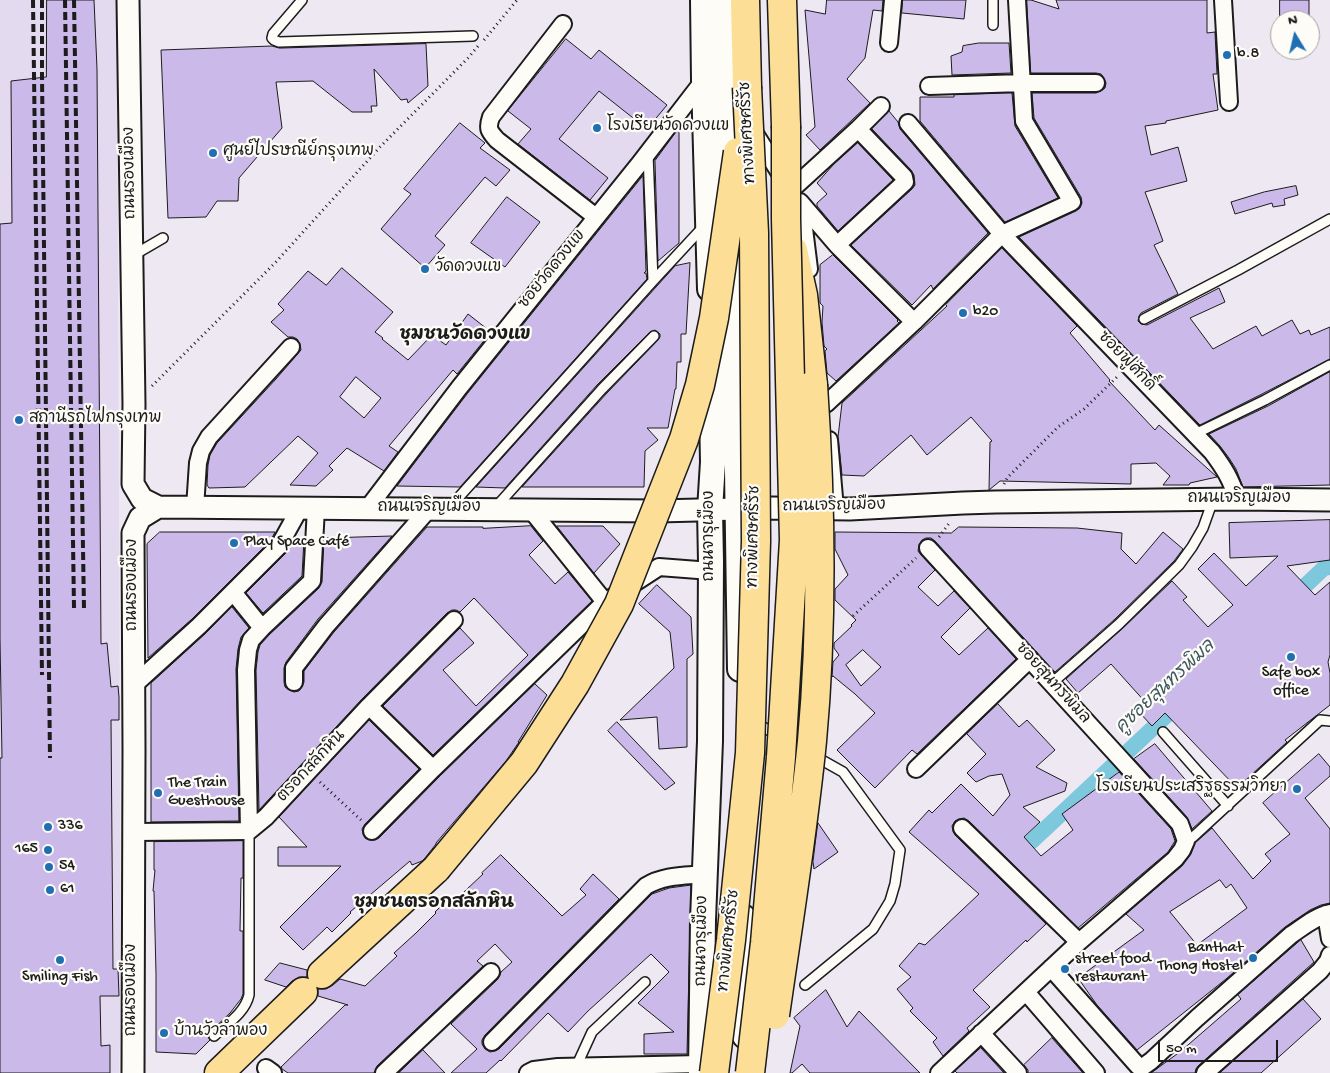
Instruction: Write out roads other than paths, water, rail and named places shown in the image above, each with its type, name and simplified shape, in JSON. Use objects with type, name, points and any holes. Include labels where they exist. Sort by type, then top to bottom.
[{"type":"highway","name":"ทางพิเศษศรีรัช","points":[[705,1070],[731,940],[750,753],[756,531],[754,233],[725,85],[745,0]]},
{"type":"highway","points":[[767,1073],[800,844],[812,740],[818,636],[820,534],[818,458],[813,385],[793,212],[786,126],[782,0]]},
{"type":"highway","points":[[219,1073],[312,983],[436,870],[524,763],[575,684],[619,604],[684,440],[700,385],[714,318],[725,85]]},
{"type":"highway","points":[[750,1073],[765,943],[781,757],[794,540],[793,212]]},
{"type":"main road","name":"ถนนจารุเมือง","points":[[703,0],[725,85],[708,221],[713,462],[710,510],[710,741],[705,874],[705,1070]]},
{"type":"main road","name":"ถนนจารุเมือง","points":[[723,0],[738,510],[745,1073]]},
{"type":"street","name":"ถนนรองเมือง","points":[[128,0],[134,404],[133,484],[142,499],[158,507]]},
{"type":"street","points":[[889,43],[893,0]]},
{"type":"street","points":[[826,404],[914,322],[1002,234],[1072,202],[1024,121],[1017,0]]},
{"type":"street","points":[[1223,0],[1229,102]]},
{"type":"street","points":[[563,24],[491,117],[488,126],[490,132],[497,140],[596,217]]},
{"type":"street","points":[[929,86],[1022,83],[1096,84]]},
{"type":"street","name":"ซอยวัดดวงแข","points":[[367,509],[459,388],[648,153],[725,85]]},
{"type":"street","points":[[725,85],[791,190],[793,212],[826,404],[835,509]]},
{"type":"street","points":[[791,190],[881,106]]},
{"type":"street","name":"ซอยฟูศักดิ์","points":[[908,123],[1002,234],[1212,452],[1232,483],[1237,499]]},
{"type":"street","points":[[837,245],[905,182],[904,176],[858,129]]},
{"type":"street","points":[[793,212],[837,245],[914,322]]},
{"type":"street","points":[[194,508],[198,463],[201,451],[209,437],[291,347]]},
{"type":"street","name":"ถนนเจริญเมือง","points":[[158,507],[738,510],[771,508],[850,509],[995,502],[1237,499],[1330,500]]},
{"type":"street","name":"ถนนรองเมือง","points":[[133,1073],[133,533],[140,518],[158,507]]},
{"type":"street","points":[[134,686],[199,626],[279,546],[308,508]]},
{"type":"street","points":[[134,832],[249,831],[246,670],[248,650],[252,640],[262,628],[312,581],[308,508]]},
{"type":"street","points":[[294,682],[294,668],[326,626],[439,509]]},
{"type":"street","points":[[531,510],[605,602]]},
{"type":"street","name":"ซอยสุนทรพิมล","points":[[928,548],[1180,824],[1186,841]]},
{"type":"street","points":[[372,831],[432,769],[605,602],[659,567],[711,571]]},
{"type":"street","points":[[233,592],[262,628]]},
{"type":"street","name":"ตรอกสลักหิน","points":[[249,831],[266,817],[369,706],[454,620]]},
{"type":"street","points":[[916,769],[1030,659]]},
{"type":"street","points":[[369,706],[432,769]]},
{"type":"street","points":[[962,828],[1079,942]]},
{"type":"street","points":[[942,1072],[1079,942],[1175,859],[1186,841]]},
{"type":"street","points":[[492,1042],[646,886],[654,880],[666,877],[705,874]]},
{"type":"street","points":[[1051,968],[1138,1066],[1144,1066],[1152,1061],[1197,1018],[1291,935],[1308,923],[1328,913],[1330,939]]},
{"type":"street","points":[[1205,1073],[1320,971],[1328,962],[1330,955]]},
{"type":"street","points":[[384,1073],[491,972]]},
{"type":"street","points":[[1026,992],[1096,1073]]},
{"type":"street","points":[[981,1033],[1018,1073]]},
{"type":"street","points":[[528,1073],[534,1070],[576,1067],[705,1070]]},
{"type":"lane","points":[[302,0],[273,34],[272,38],[274,40],[279,42],[473,36]]},
{"type":"lane","points":[[993,0],[993,25]]},
{"type":"lane","points":[[648,153],[652,281]]},
{"type":"lane","points":[[1144,319],[1330,219]]},
{"type":"lane","points":[[439,509],[708,221]]},
{"type":"lane","points":[[132,256],[163,238]]},
{"type":"lane","points":[[493,510],[602,389],[654,336]]},
{"type":"lane","points":[[1195,434],[1265,400],[1330,365]]},
{"type":"lane","points":[[1052,683],[1119,624],[1179,565],[1203,528],[1213,500]]},
{"type":"lane","points":[[740,714],[843,772],[900,850],[895,884],[890,901],[873,929],[805,985]]},
{"type":"lane","points":[[1186,841],[1193,838],[1320,720],[1330,721]]},
{"type":"lane","points":[[1163,732],[1228,806]]},
{"type":"lane","points":[[214,1036],[244,1009],[250,996],[249,831]]},
{"type":"lane","points":[[576,1067],[592,1032],[645,982]]},
{"type":"waterway","name":"คูซอยสุนทรพิมล","points":[[1290,600],[1324,568],[1330,567]]},
{"type":"waterway","name":"คูซอยสุนทรพิมล","points":[[1031,842],[1183,700]]},
{"type":"railway","points":[[33,0],[42,675]]},
{"type":"railway","points":[[42,0],[50,758]]},
{"type":"railway","points":[[65,0],[74,608]]},
{"type":"railway","points":[[74,0],[84,609]]},
{"type":"place","name":"b.8","points":[[1227,55]]},
{"type":"place","name":"โรงเรียนวัดดวงแข","points":[[597,128]]},
{"type":"place","name":"ศูนย์ไปรษณีย์กรุงเทพ","points":[[213,153]]},
{"type":"place","name":"วัดดวงแข","points":[[425,269]]},
{"type":"place","name":"b20","points":[[963,313]]},
{"type":"place","name":"สถานีรถไฟกรุงเทพ","points":[[19,420]]},
{"type":"place","name":"Play Space Café","points":[[234,543]]},
{"type":"place","name":"Safe box office","points":[[1291,657]]},
{"type":"place","name":"โรงเรียนประเสริฐธรรมวิทยา","points":[[1297,789]]},
{"type":"place","name":"The Train Guesthouse","points":[[158,793]]},
{"type":"place","name":"336","points":[[48,827]]},
{"type":"place","name":"165","points":[[48,850]]},
{"type":"place","name":"54","points":[[49,867]]},
{"type":"place","name":"61","points":[[50,890]]},
{"type":"place","name":"Banthat Thong Hostel","points":[[1253,958]]},
{"type":"place","name":"Smiling Fish","points":[[60,960]]},
{"type":"place","name":"street food restaurant","points":[[1065,969]]},
{"type":"place","name":"บ้านวัวลำพอง","points":[[164,1033]]},
{"type":"district","name":"ชุมชนวัดดวงแข","points":[[465,336]]},
{"type":"district","name":"ชุมชนตรอกสลักหิน","points":[[434,904]]}]
